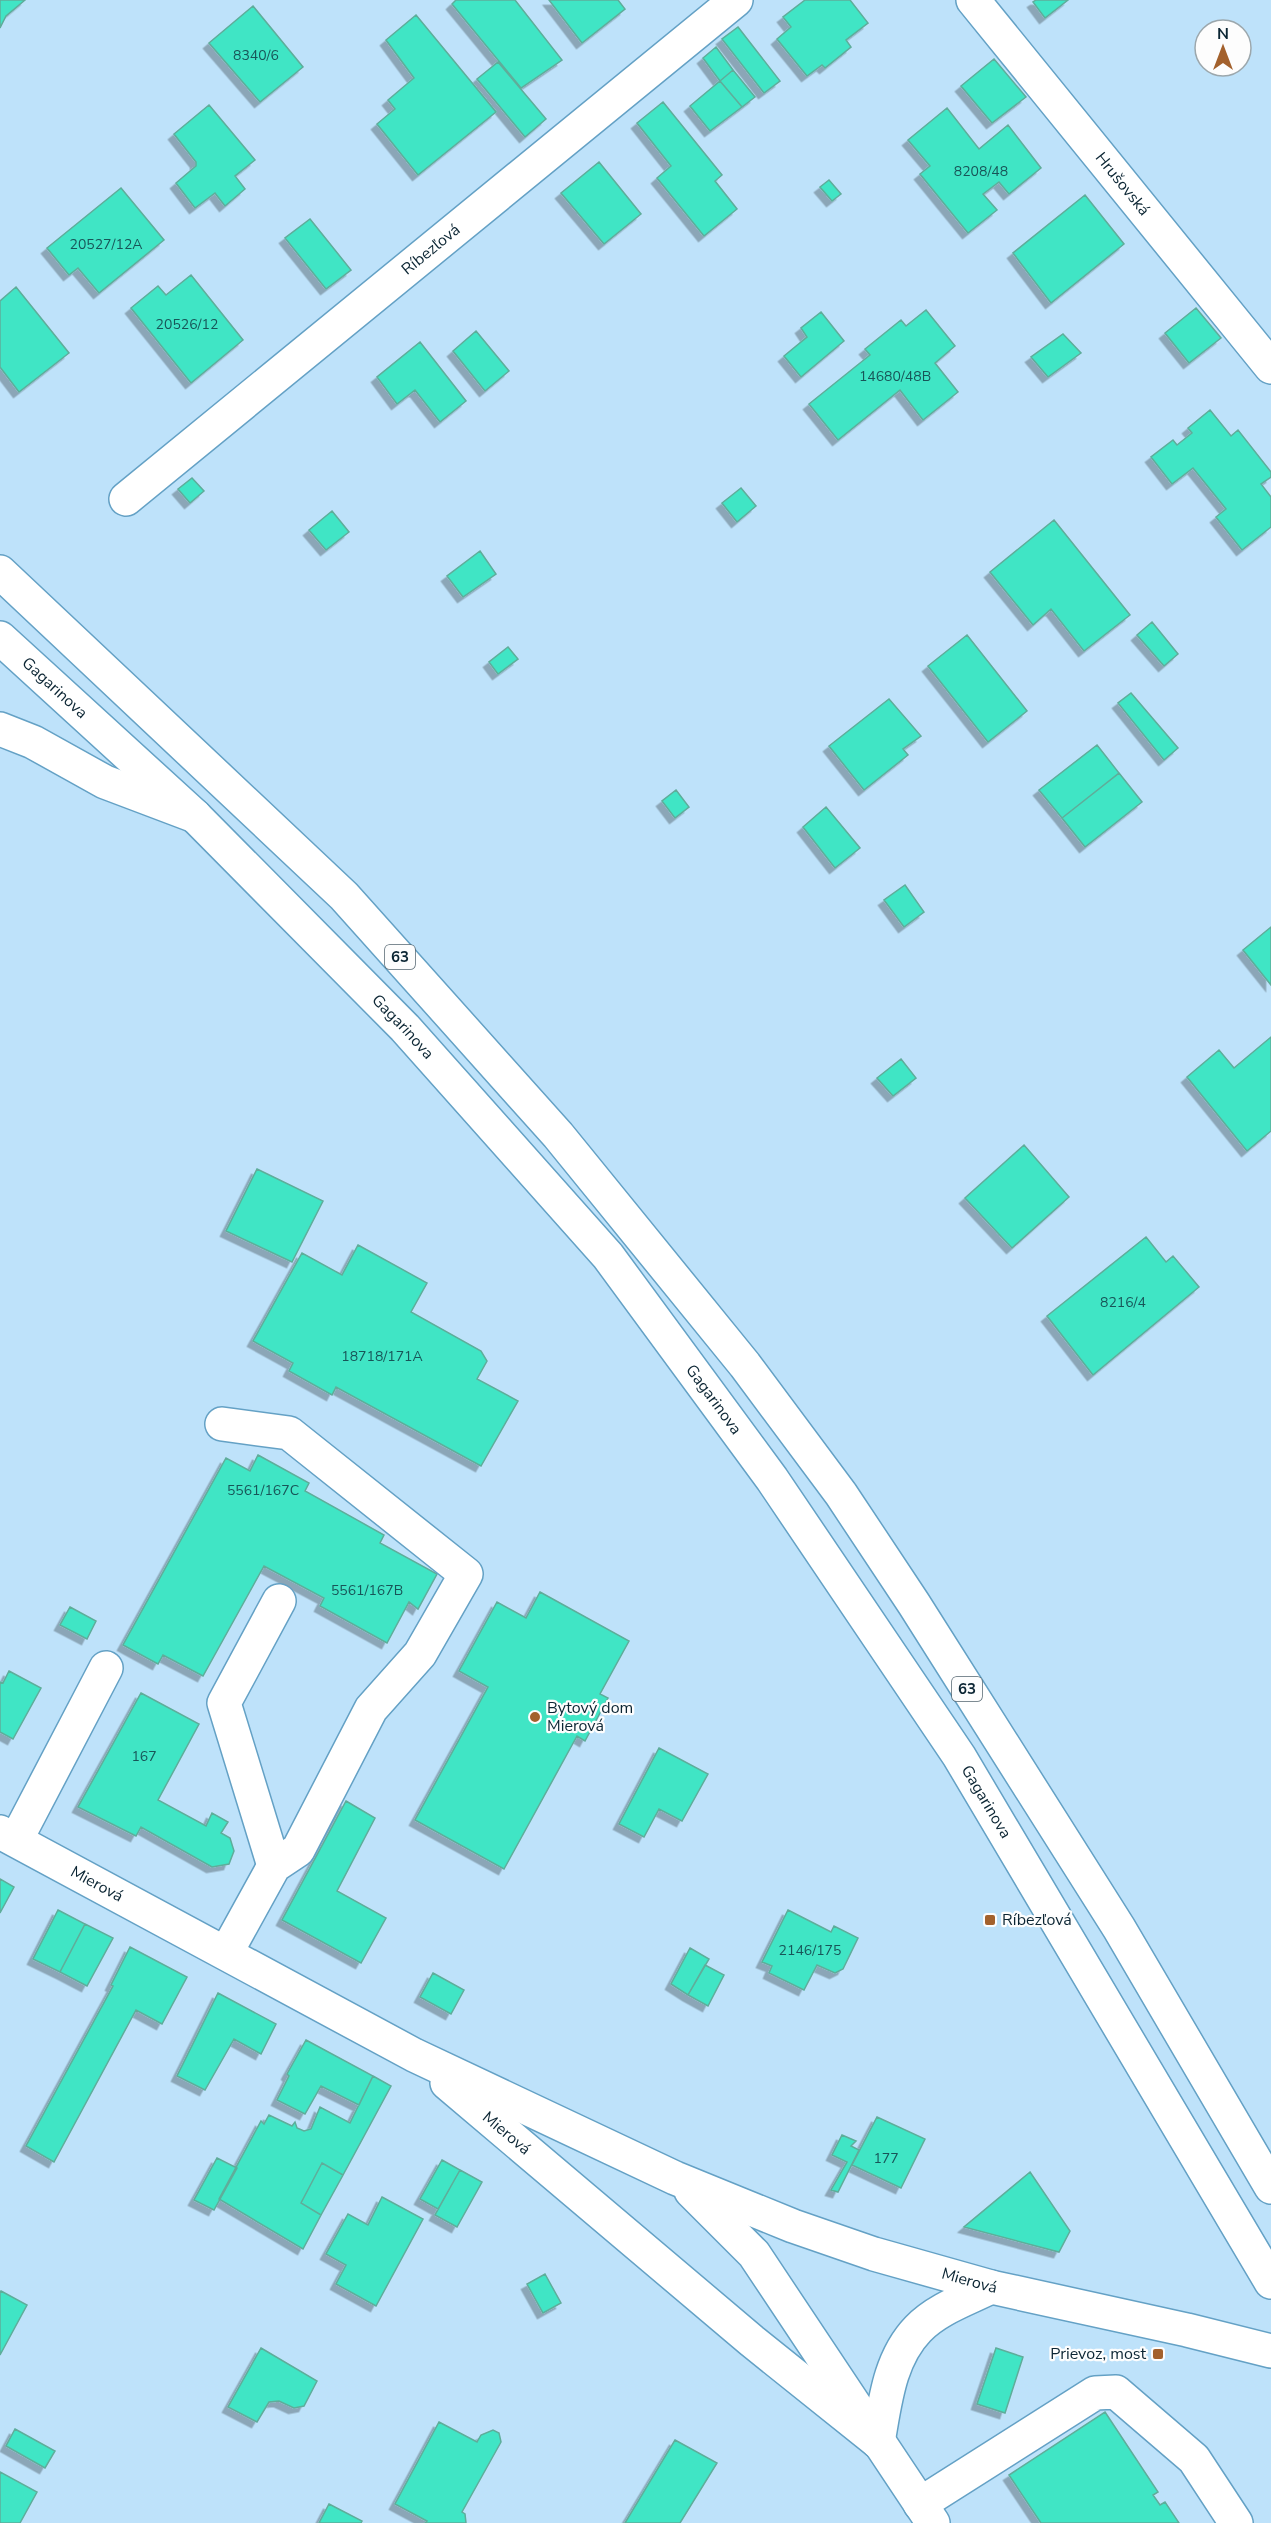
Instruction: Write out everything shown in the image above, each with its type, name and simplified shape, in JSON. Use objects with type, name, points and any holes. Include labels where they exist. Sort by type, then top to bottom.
[{"type":"main road","name":"Ríbezľová","points":[[126,499],[736,0]]},
{"type":"main road","name":"Hrušovská","points":[[974,0],[1271,367]]},
{"type":"main road","name":"63","points":[[0,572],[344,896],[558,1135],[745,1365],[841,1494],[920,1615],[1119,1928],[1271,2187]]},
{"type":"main road","name":"Gagarinova","points":[[0,638],[195,816],[397,1019],[608,1256],[772,1479],[959,1756],[1271,2282]]},
{"type":"main road","points":[[0,729],[33,742],[105,782],[195,816]]},
{"type":"main road","points":[[222,1424],[289,1433],[466,1574],[420,1654],[371,1709],[298,1850],[274,1866],[226,1953]]},
{"type":"main road","points":[[274,1866],[224,1703],[279,1601]]},
{"type":"main road","points":[[8,1836],[106,1668]]},
{"type":"main road","name":"Mierová","points":[[8,1836],[414,2055],[679,2179],[813,2233],[874,2254],[991,2287],[1271,2351]]},
{"type":"main road","name":"Mierová","points":[[414,2055],[752,2341],[878,2442]]},
{"type":"main road","name":"Mierová","points":[[679,2179],[754,2254],[927,2514]]},
{"type":"main road","points":[[878,2442],[889,2381],[906,2346],[918,2329],[940,2313],[991,2287]]},
{"type":"main road","points":[[927,2514],[1095,2393],[1116,2392],[1194,2459],[1236,2523]]},
{"type":"building","points":[[0,0],[25,0],[6,16],[0,28]]},
{"type":"building","points":[[456,0],[515,0],[562,60],[521,88],[452,4]]},
{"type":"building","points":[[549,0],[618,0],[625,9],[582,43]]},
{"type":"building","points":[[805,0],[850,0],[868,23],[846,40],[851,47],[825,68],[822,65],[807,76],[777,39],[791,27],[783,17]]},
{"type":"building","points":[[1036,0],[1068,0],[1045,18],[1033,2]]},
{"type":"building","points":[[253,6],[303,67],[260,102],[209,43]]},
{"type":"building","points":[[416,15],[496,112],[418,175],[377,124],[395,109],[388,100],[414,78],[386,40]]},
{"type":"building","points":[[738,27],[780,81],[764,93],[722,39]]},
{"type":"building","points":[[716,47],[733,70],[720,81],[703,58]]},
{"type":"building","points":[[994,59],[1026,97],[992,123],[961,86]]},
{"type":"building","points":[[498,62],[546,119],[525,137],[477,79]]},
{"type":"building","points":[[733,70],[755,97],[742,107],[720,81]]},
{"type":"building","points":[[720,81],[742,107],[710,131],[690,106]]},
{"type":"building","points":[[663,102],[722,175],[715,181],[737,209],[704,236],[657,178],[671,166],[637,123]]},
{"type":"building","points":[[209,105],[255,160],[235,176],[245,189],[225,206],[215,193],[195,208],[176,183],[196,166],[196,162],[174,134]]},
{"type":"building","points":[[947,108],[979,149],[1008,125],[1041,168],[1009,194],[999,182],[983,194],[997,210],[968,233],[920,174],[930,166],[908,140]]},
{"type":"building","points":[[599,162],[641,214],[604,244],[561,193]]},
{"type":"building","points":[[829,180],[841,194],[832,201],[820,187]]},
{"type":"building","points":[[121,188],[164,240],[99,293],[78,268],[69,275],[47,248]]},
{"type":"building","points":[[1085,195],[1124,244],[1051,303],[1013,253]]},
{"type":"building","points":[[310,219],[351,270],[326,289],[285,238]]},
{"type":"building","points":[[191,275],[243,340],[191,383],[131,308],[158,286],[166,295]]},
{"type":"building","points":[[16,287],[69,353],[19,392],[0,367],[0,301]]},
{"type":"building","points":[[1196,308],[1221,338],[1189,363],[1165,333]]},
{"type":"building","points":[[926,310],[955,346],[935,363],[958,392],[923,420],[900,390],[838,440],[809,404],[870,355],[865,349],[901,320],[906,326]]},
{"type":"building","points":[[821,312],[844,341],[801,377],[784,356],[807,337],[801,328]]},
{"type":"building","points":[[476,331],[509,371],[485,391],[453,351]]},
{"type":"building","points":[[1063,334],[1081,353],[1048,377],[1031,357]]},
{"type":"building","points":[[420,342],[466,401],[440,422],[415,390],[397,404],[377,377]]},
{"type":"building","points":[[1210,410],[1231,436],[1238,430],[1271,472],[1271,477],[1261,484],[1271,497],[1271,527],[1242,550],[1216,517],[1226,509],[1193,468],[1172,484],[1151,457],[1173,440],[1177,445],[1192,433],[1188,428]]},
{"type":"building","points":[[192,478],[204,491],[190,503],[178,489]]},
{"type":"building","points":[[741,488],[756,506],[737,522],[722,503]]},
{"type":"building","points":[[332,511],[349,532],[326,550],[309,530]]},
{"type":"building","points":[[1054,520],[1130,615],[1084,651],[1051,609],[1033,625],[990,572]]},
{"type":"building","points":[[480,551],[496,574],[463,597],[447,576]]},
{"type":"building","points":[[1152,622],[1178,654],[1164,666],[1137,635]]},
{"type":"building","points":[[967,635],[1027,711],[988,742],[928,666]]},
{"type":"building","points":[[508,647],[518,659],[498,674],[489,662]]},
{"type":"building","points":[[1131,693],[1178,748],[1164,760],[1118,703]]},
{"type":"building","points":[[889,699],[921,736],[903,749],[908,755],[864,790],[829,746]]},
{"type":"building","points":[[1097,745],[1119,773],[1062,818],[1039,790]]},
{"type":"building","points":[[1119,773],[1142,802],[1085,847],[1062,818]]},
{"type":"building","points":[[676,790],[689,807],[675,818],[662,801]]},
{"type":"building","points":[[826,807],[860,848],[835,868],[803,827]]},
{"type":"building","points":[[905,885],[924,912],[904,927],[884,900]]},
{"type":"building","points":[[1271,927],[1271,985],[1243,950]]},
{"type":"building","points":[[1271,1037],[1271,1131],[1247,1151],[1187,1077],[1219,1050],[1234,1068]]},
{"type":"building","points":[[901,1059],[916,1078],[893,1096],[877,1078]]},
{"type":"building","points":[[1024,1145],[1069,1197],[1012,1248],[965,1198]]},
{"type":"building","points":[[257,1169],[323,1201],[292,1262],[226,1231]]},
{"type":"building","points":[[1146,1237],[1166,1262],[1173,1256],[1199,1287],[1093,1375],[1047,1316]]},
{"type":"building","points":[[358,1245],[427,1283],[411,1312],[481,1351],[487,1361],[477,1379],[518,1401],[481,1466],[336,1387],[332,1395],[289,1371],[293,1363],[253,1341],[302,1253],[342,1275]]},
{"type":"building","points":[[258,1455],[309,1483],[305,1491],[384,1535],[380,1543],[437,1574],[418,1609],[409,1602],[387,1643],[320,1606],[324,1598],[264,1566],[203,1676],[163,1655],[158,1664],[123,1645],[226,1458],[250,1471]]},
{"type":"building","name":"Bytový dom Mierová","points":[[540,1592],[629,1641],[600,1694],[608,1698],[585,1741],[577,1736],[504,1869],[415,1820],[488,1687],[459,1671],[497,1602],[526,1618]]},
{"type":"building","points":[[70,1607],[96,1621],[87,1639],[60,1625]]},
{"type":"building","points":[[9,1671],[41,1688],[13,1739],[0,1732],[0,1682],[3,1683]]},
{"type":"building","points":[[141,1693],[199,1724],[158,1800],[206,1826],[212,1813],[228,1822],[221,1833],[230,1838],[234,1851],[229,1864],[212,1867],[141,1827],[136,1836],[78,1807]]},
{"type":"building","points":[[659,1748],[708,1774],[682,1821],[659,1809],[644,1837],[619,1824]]},
{"type":"building","points":[[346,1801],[375,1818],[337,1891],[386,1918],[361,1963],[282,1920]]},
{"type":"building","points":[[0,1879],[14,1887],[0,1913]]},
{"type":"building","points":[[58,1910],[85,1924],[60,1972],[33,1959]]},
{"type":"building","points":[[788,1910],[831,1932],[834,1926],[858,1938],[843,1969],[835,1973],[817,1965],[804,1990],[769,1973],[772,1966],[762,1962]]},
{"type":"building","points":[[85,1924],[113,1938],[87,1986],[60,1972]]},
{"type":"building","points":[[130,1947],[187,1977],[162,2024],[136,2010],[54,2162],[26,2146],[113,1986],[111,1985]]},
{"type":"building","points":[[690,1948],[709,1959],[688,1995],[671,1984]]},
{"type":"building","points":[[705,1965],[724,1975],[708,2006],[688,1995]]},
{"type":"building","points":[[433,1973],[464,1990],[451,2014],[420,1997]]},
{"type":"building","points":[[218,1993],[276,2024],[261,2054],[234,2039],[205,2090],[177,2076]]},
{"type":"building","points":[[306,2040],[373,2076],[359,2105],[321,2086],[305,2114],[277,2100],[289,2076],[287,2074]]},
{"type":"building","points":[[373,2076],[391,2086],[343,2175],[322,2163],[301,2203],[321,2215],[303,2249],[219,2199],[261,2121],[264,2124],[269,2115],[292,2126],[295,2122],[297,2128],[304,2131],[311,2129],[320,2107],[350,2123]]},
{"type":"building","points":[[877,2117],[925,2139],[901,2188],[852,2165]]},
{"type":"building","points":[[842,2135],[856,2141],[851,2146],[859,2150],[838,2192],[831,2190],[847,2162],[832,2155]]},
{"type":"building","points":[[217,2158],[237,2168],[214,2210],[194,2200]]},
{"type":"building","points":[[442,2160],[460,2170],[438,2209],[420,2199]]},
{"type":"building","points":[[322,2163],[343,2175],[321,2215],[301,2203]]},
{"type":"building","points":[[460,2170],[482,2182],[457,2227],[435,2215]]},
{"type":"building","points":[[1030,2172],[1070,2231],[1059,2252],[964,2227]]},
{"type":"building","points":[[382,2197],[423,2219],[376,2306],[336,2284],[346,2265],[326,2254],[348,2214],[368,2225]]},
{"type":"building","points":[[545,2274],[561,2303],[543,2313],[527,2284]]},
{"type":"building","points":[[1,2291],[27,2305],[0,2355],[0,2293]]},
{"type":"building","points":[[261,2348],[317,2381],[304,2406],[294,2408],[279,2401],[269,2402],[257,2422],[228,2407]]},
{"type":"building","points":[[996,2348],[1023,2357],[1005,2413],[977,2404]]},
{"type":"building","points":[[1105,2412],[1158,2492],[1153,2495],[1160,2505],[1165,2502],[1179,2523],[1041,2523],[1009,2475]]},
{"type":"building","points":[[439,2422],[477,2442],[481,2435],[493,2430],[499,2433],[501,2442],[462,2512],[465,2514],[466,2523],[425,2523],[427,2521],[395,2504]]},
{"type":"building","points":[[15,2429],[55,2451],[45,2468],[6,2446]]},
{"type":"building","points":[[675,2440],[717,2463],[680,2523],[625,2523]]},
{"type":"building","points":[[0,2472],[37,2492],[20,2523],[0,2523]]},
{"type":"building","points":[[329,2504],[362,2521],[361,2523],[319,2523]]},
{"type":"place","name":"Bytový dom Mierová","points":[[535,1717]]},
{"type":"place","name":"Ríbezľová","points":[[990,1920]]},
{"type":"place","name":"Prievoz, most","points":[[1158,2354]]}]
